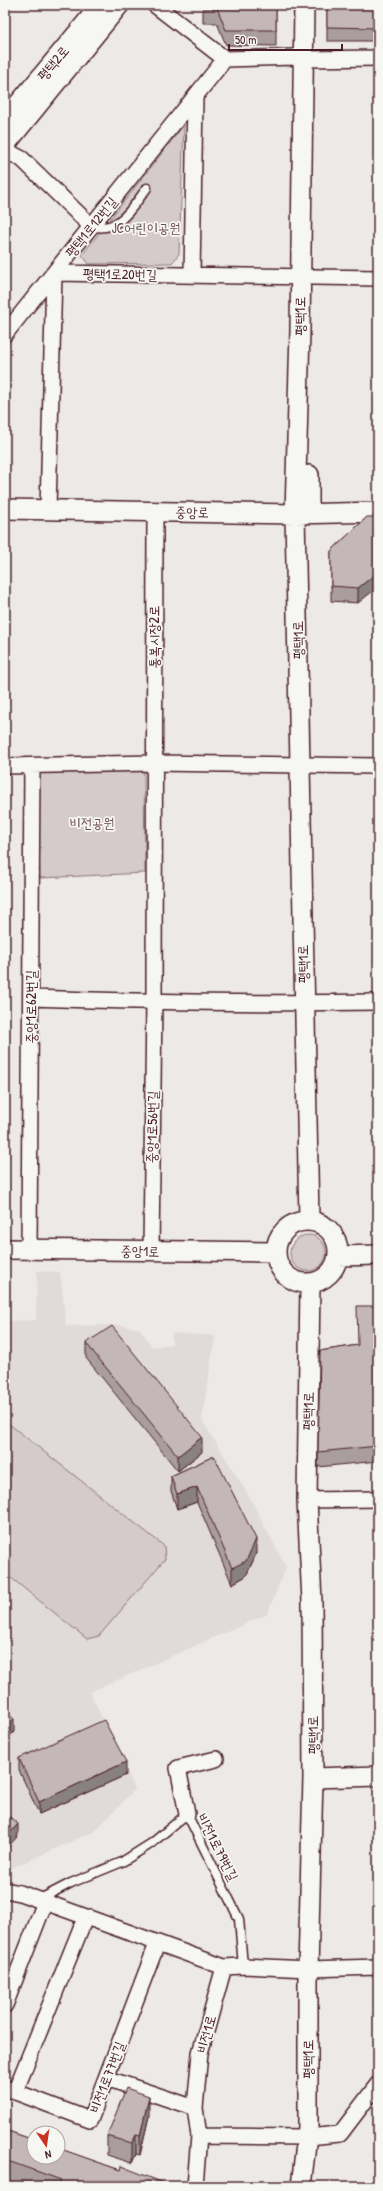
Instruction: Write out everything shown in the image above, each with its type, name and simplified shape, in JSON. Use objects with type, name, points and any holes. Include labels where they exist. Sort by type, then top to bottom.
[{"type":"street","name":"평택2로","points":[[5,120],[101,5]]},
{"type":"street","points":[[5,145],[119,5]]},
{"type":"street","points":[[155,5],[225,59],[297,57],[308,59],[378,58]]},
{"type":"street","points":[[304,5],[308,59]]},
{"type":"street","points":[[308,59],[313,5]]},
{"type":"street","name":"평택1로12번길","points":[[54,273],[225,59]]},
{"type":"street","name":"평택1로","points":[[308,59],[300,764],[303,1004],[309,1220]]},
{"type":"street","points":[[192,275],[195,97]]},
{"type":"street","points":[[5,150],[22,159],[91,226]]},
{"type":"street","points":[[5,334],[54,273]]},
{"type":"street","points":[[48,504],[54,273]]},
{"type":"street","name":"평택1로20번길","points":[[54,273],[378,278]]},
{"type":"street","name":"중앙로","points":[[5,498],[48,504],[155,511],[302,507],[378,501]]},
{"type":"street","name":"중앙로","points":[[5,509],[48,504],[302,507],[378,512]]},
{"type":"street","name":"통복시장2로","points":[[153,764],[155,511]]},
{"type":"street","name":"중앙1로56번길","points":[[151,1251],[154,1002],[153,764]]},
{"type":"street","points":[[5,766],[300,764],[378,766]]},
{"type":"street","name":"중앙1로62번길","points":[[29,1249],[32,766]]},
{"type":"street","points":[[31,998],[154,1002],[303,1004],[378,1002]]},
{"type":"street","points":[[309,1220],[325,1226],[331,1232],[337,1243],[338,1256],[336,1264],[326,1277],[310,1283],[297,1281],[286,1275],[277,1260],[276,1252],[277,1243],[286,1229],[300,1221],[309,1220]]},
{"type":"street","name":"중앙1로","points":[[5,1249],[276,1252]]},
{"type":"street","points":[[338,1256],[378,1255]]},
{"type":"street","name":"평택1로","points":[[301,2186],[307,2137],[308,1969],[313,1778],[312,1601],[307,1500],[310,1283]]},
{"type":"street","points":[[307,1500],[378,1499]]},
{"type":"street","points":[[187,1814],[178,1768],[216,1759]]},
{"type":"street","points":[[313,1778],[378,1776]]},
{"type":"street","points":[[5,1890],[42,1901],[156,1944],[224,1967],[243,1966],[308,1969],[378,1967]]},
{"type":"street","points":[[5,2005],[42,1901]]},
{"type":"street","name":"비전1로77번길","points":[[85,1918],[10,2090],[90,2120],[156,1944]]},
{"type":"street","name":"비전1로","points":[[196,2186],[199,2136],[195,2108],[200,2053],[224,1967]]},
{"type":"street","points":[[106,2078],[195,2108]]},
{"type":"street","points":[[199,2136],[307,2137],[340,2134],[378,2084]]},
{"type":"lane","points":[[91,226],[99,228],[112,226],[124,219],[147,188]]},
{"type":"lane","name":"비전1로79번길","points":[[42,1901],[71,1883],[122,1862],[152,1843],[187,1814],[239,1919],[243,1966]]},
{"type":"shaded area","points":[[37,1271],[60,1272],[66,1326],[120,1325],[140,1329],[152,1347],[172,1344],[172,1333],[215,1336],[202,1420],[247,1493],[286,1567],[267,1614],[90,1692],[135,1789],[95,1831],[5,1871],[5,1321],[36,1320]]},
{"type":"green space","name":"JC어린이공원","points":[[184,125],[179,254],[172,263],[89,264],[82,255]]},
{"type":"green space","name":"비전공원","points":[[144,771],[145,873],[40,878],[36,772]]},
{"type":"green space","points":[[312,1235],[321,1240],[325,1246],[325,1260],[321,1266],[312,1271],[304,1271],[295,1266],[291,1260],[290,1249],[295,1240],[301,1236]]},
{"type":"green space","points":[[9,1424],[164,1546],[165,1559],[99,1636],[87,1639],[5,1573],[5,1425]]},
{"type":"building","points":[[203,5],[276,5],[276,30],[226,30],[217,8],[203,7]]},
{"type":"building","points":[[327,5],[378,5],[378,28],[327,27]]},
{"type":"building","points":[[367,517],[378,517],[378,572],[358,588],[331,586],[331,551]]},
{"type":"building","points":[[357,1306],[378,1306],[378,1446],[318,1452],[320,1351],[358,1345]]},
{"type":"building","points":[[112,1326],[202,1437],[178,1456],[86,1343]]},
{"type":"building","points":[[214,1456],[256,1539],[246,1561],[232,1568],[197,1487],[177,1494],[171,1476]]},
{"type":"building","points":[[5,1712],[14,1719],[5,1728]]},
{"type":"building","points":[[104,1720],[126,1762],[39,1802],[19,1758]]},
{"type":"building","points":[[5,1813],[18,1824],[5,1838]]},
{"type":"building","points":[[126,2088],[149,2096],[140,2136],[136,2135],[132,2143],[107,2136]]},
{"type":"building","points":[[5,2130],[26,2137],[26,2165],[66,2165],[66,2151],[120,2170],[121,2166],[169,2186],[79,2186],[72,2184],[72,2186],[69,2186],[60,2183],[61,2180],[5,2160]]}]
